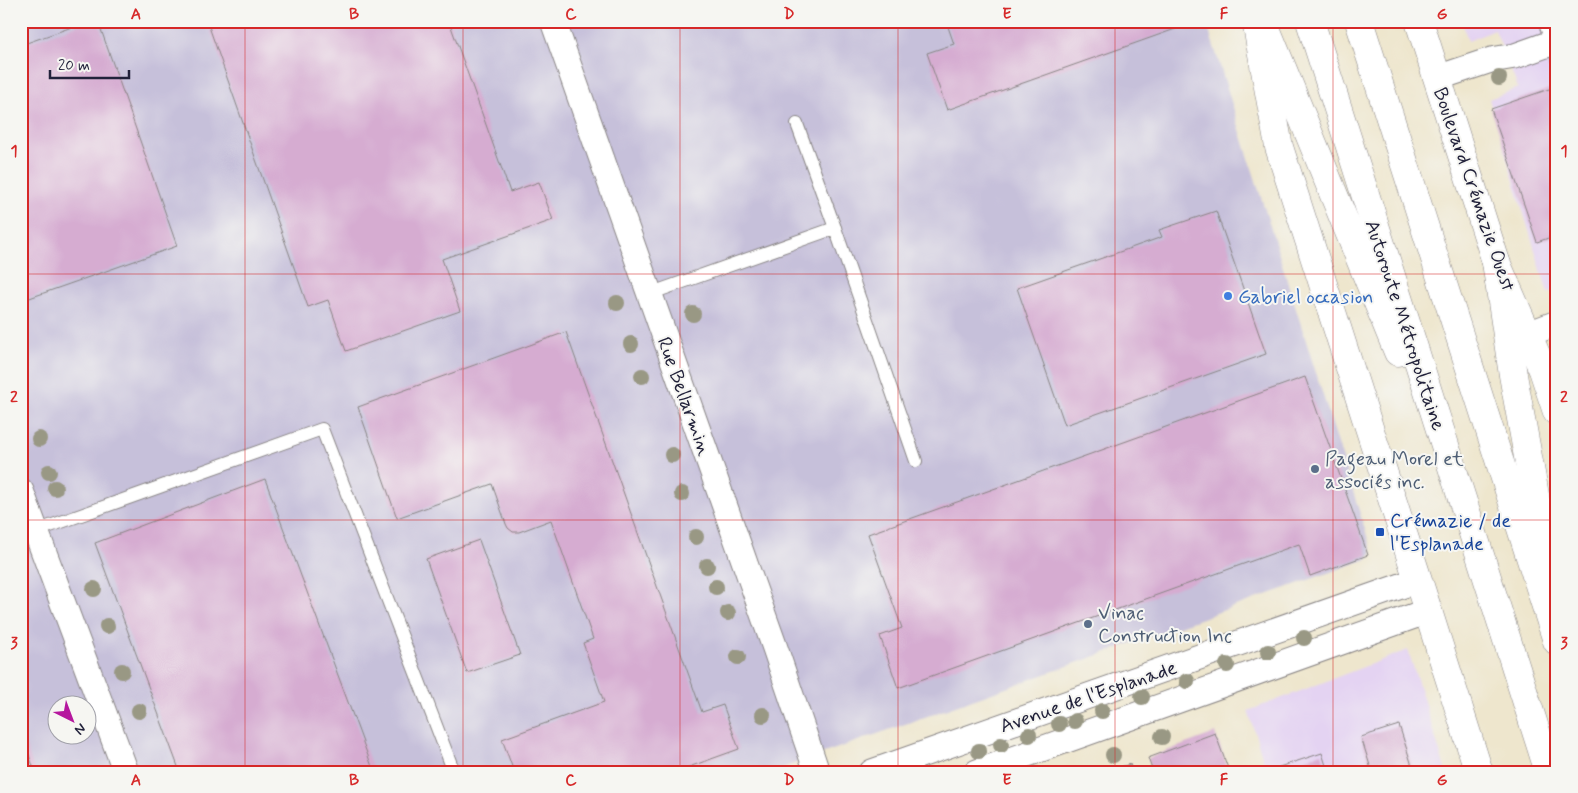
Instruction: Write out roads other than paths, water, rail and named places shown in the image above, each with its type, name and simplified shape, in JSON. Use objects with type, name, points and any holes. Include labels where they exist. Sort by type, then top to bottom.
[{"type":"main road","points":[[1256,21],[1278,147],[1479,772]]},
{"type":"main road","points":[[1263,21],[1473,536]]},
{"type":"main road","name":"Autoroute Métropolitaine","points":[[1310,21],[1549,772]]},
{"type":"main road","points":[[1359,21],[1557,641]]},
{"type":"main road","name":"Boulevard Crémazie Ouest","points":[[1419,21],[1496,262],[1543,370],[1557,412]]},
{"type":"main road","points":[[1496,262],[1513,375],[1557,617]]},
{"type":"street","name":"Rue Bellarmin","points":[[553,21],[817,772]]},
{"type":"street","points":[[1437,78],[1491,60],[1515,56],[1552,41]]},
{"type":"street","points":[[1528,334],[1557,323]]},
{"type":"street","points":[[21,491],[126,772]]},
{"type":"street","name":"Avenue de l'Esplanade","points":[[872,772],[1418,580]]},
{"type":"street","name":"Avenue de l'Esplanade","points":[[977,772],[1428,611]]},
{"type":"lane","points":[[797,124],[916,461]]},
{"type":"lane","points":[[649,294],[835,228]]},
{"type":"lane","points":[[36,531],[322,429],[454,772]]},
{"type":"place","name":"Gabriel occasion","points":[[1228,296]]},
{"type":"place","name":"Pageau Morel et associés inc.","points":[[1315,469]]},
{"type":"place","name":"Crémazie / de l'Esplanade","points":[[1380,532]]},
{"type":"place","name":"Vinac Construction Inc","points":[[1088,624]]}]
